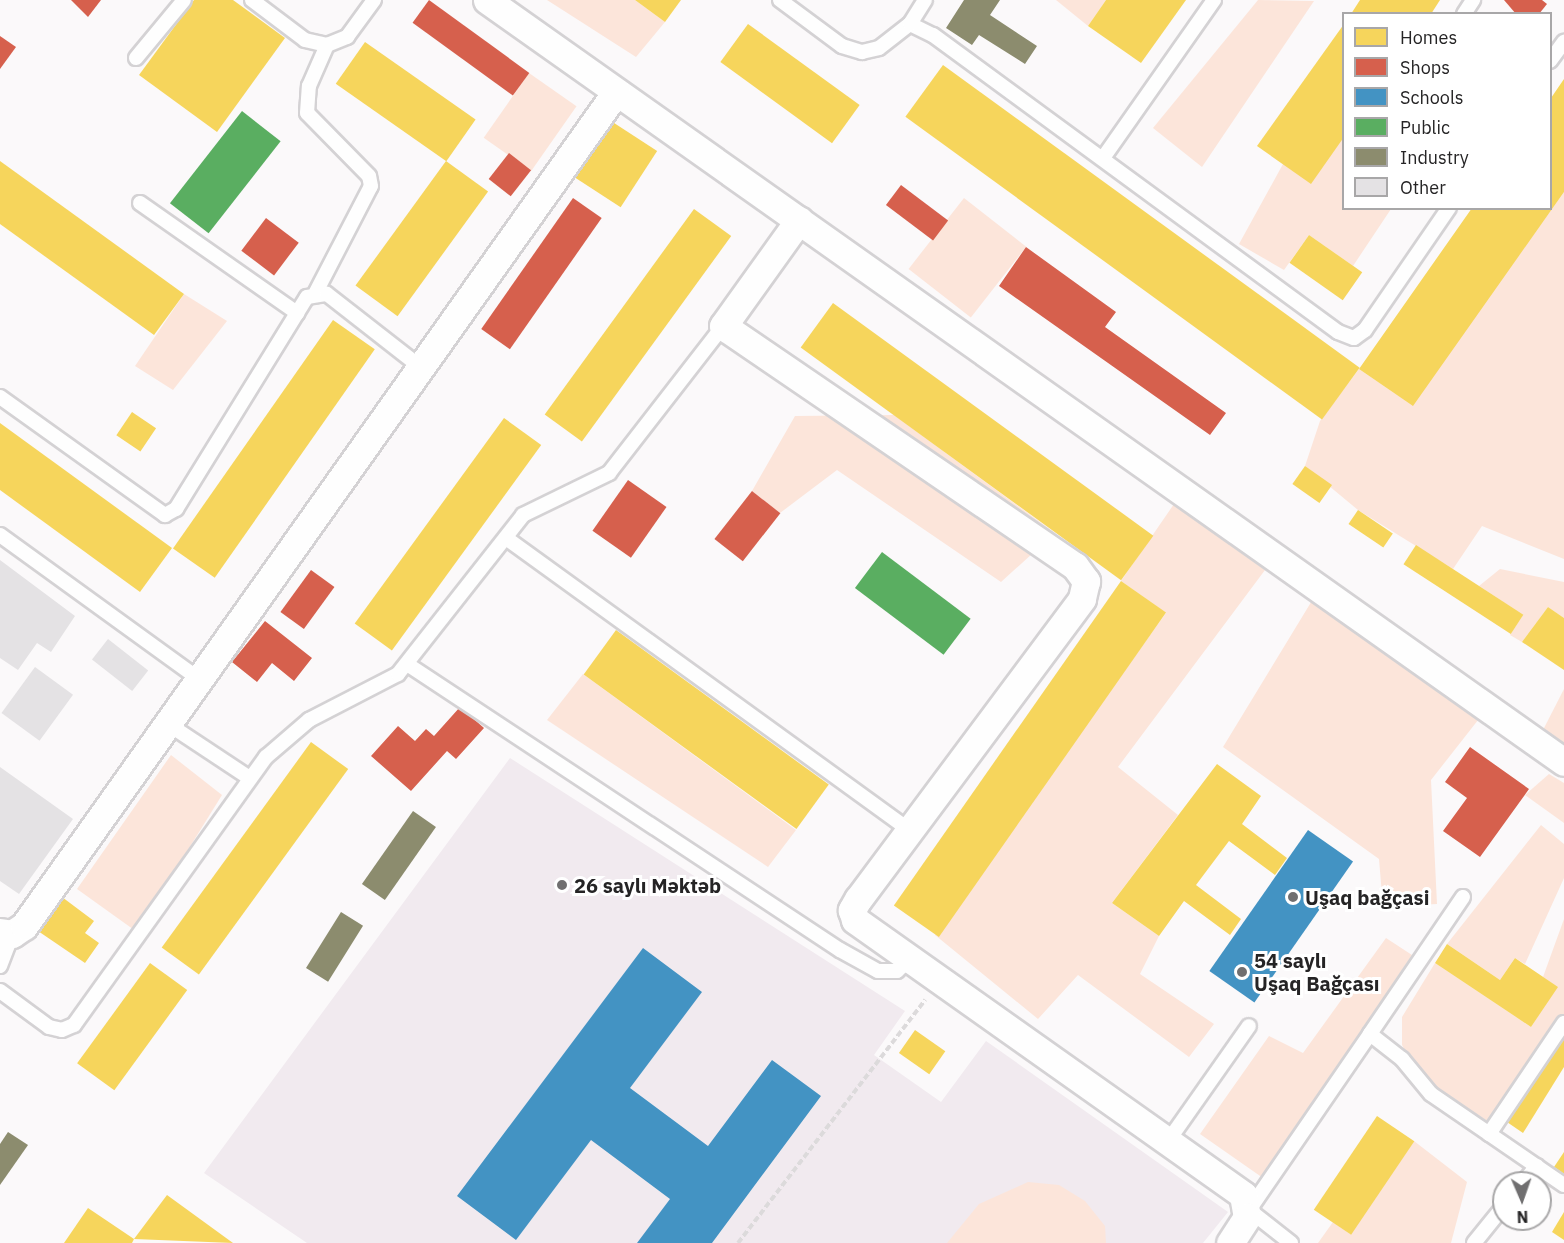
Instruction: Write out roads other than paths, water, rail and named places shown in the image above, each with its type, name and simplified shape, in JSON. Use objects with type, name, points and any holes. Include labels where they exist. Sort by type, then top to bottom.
[{"type":"street","points":[[487,0],[1564,762]]},
{"type":"street","points":[[6,933],[24,926],[196,677],[616,92]]},
{"type":"street","points":[[799,220],[723,326],[1075,566],[1086,581],[1082,599],[852,910],[855,920],[1166,1144],[1243,1195],[1249,1210],[1230,1243]]},
{"type":"lane","points":[[136,58],[184,0]]},
{"type":"lane","points":[[252,0],[305,40],[327,45],[347,37],[374,0]]},
{"type":"lane","points":[[780,0],[842,46],[862,52],[879,48],[910,24],[924,0]]},
{"type":"lane","points":[[1103,158],[1214,0]]},
{"type":"lane","points":[[910,24],[1103,158],[1338,332],[1354,338],[1365,330],[1448,210]]},
{"type":"lane","points":[[1552,60],[1564,42]]},
{"type":"lane","points":[[0,397],[165,515],[176,508],[297,313],[316,292],[371,186],[369,176],[307,113],[309,86],[327,45]]},
{"type":"lane","points":[[140,203],[297,313]]},
{"type":"lane","points":[[316,292],[327,294],[418,365]]},
{"type":"lane","points":[[0,991],[49,1027],[62,1030],[74,1025],[248,777],[309,720],[380,686],[407,664],[506,538],[535,507],[583,489],[609,473],[723,326]]},
{"type":"lane","points":[[0,535],[196,677]]},
{"type":"lane","points":[[506,538],[910,830]]},
{"type":"lane","points":[[407,664],[840,950],[878,971],[897,970],[909,960]]},
{"type":"lane","points":[[165,722],[248,777]]},
{"type":"lane","points":[[1291,1243],[1249,1210],[1463,897]]},
{"type":"lane","points":[[0,966],[6,933]]},
{"type":"lane","points":[[1490,1134],[1564,1023]]},
{"type":"lane","points":[[1166,1144],[1249,1026]]},
{"type":"lane","points":[[1370,1034],[1402,1059],[1431,1094],[1564,1185]]},
{"type":"lane","points":[[1533,1171],[1537,1166]]},
{"type":"lane","points":[[1474,1243],[1492,1221]]},
{"type":"place","name":"26 saylı Məktəb","points":[[562,885]]},
{"type":"place","name":"Uşaq bağçasi","points":[[1293,897]]},
{"type":"place","name":"54 saylı Uşaq Bağçası","points":[[1242,972]]}]
